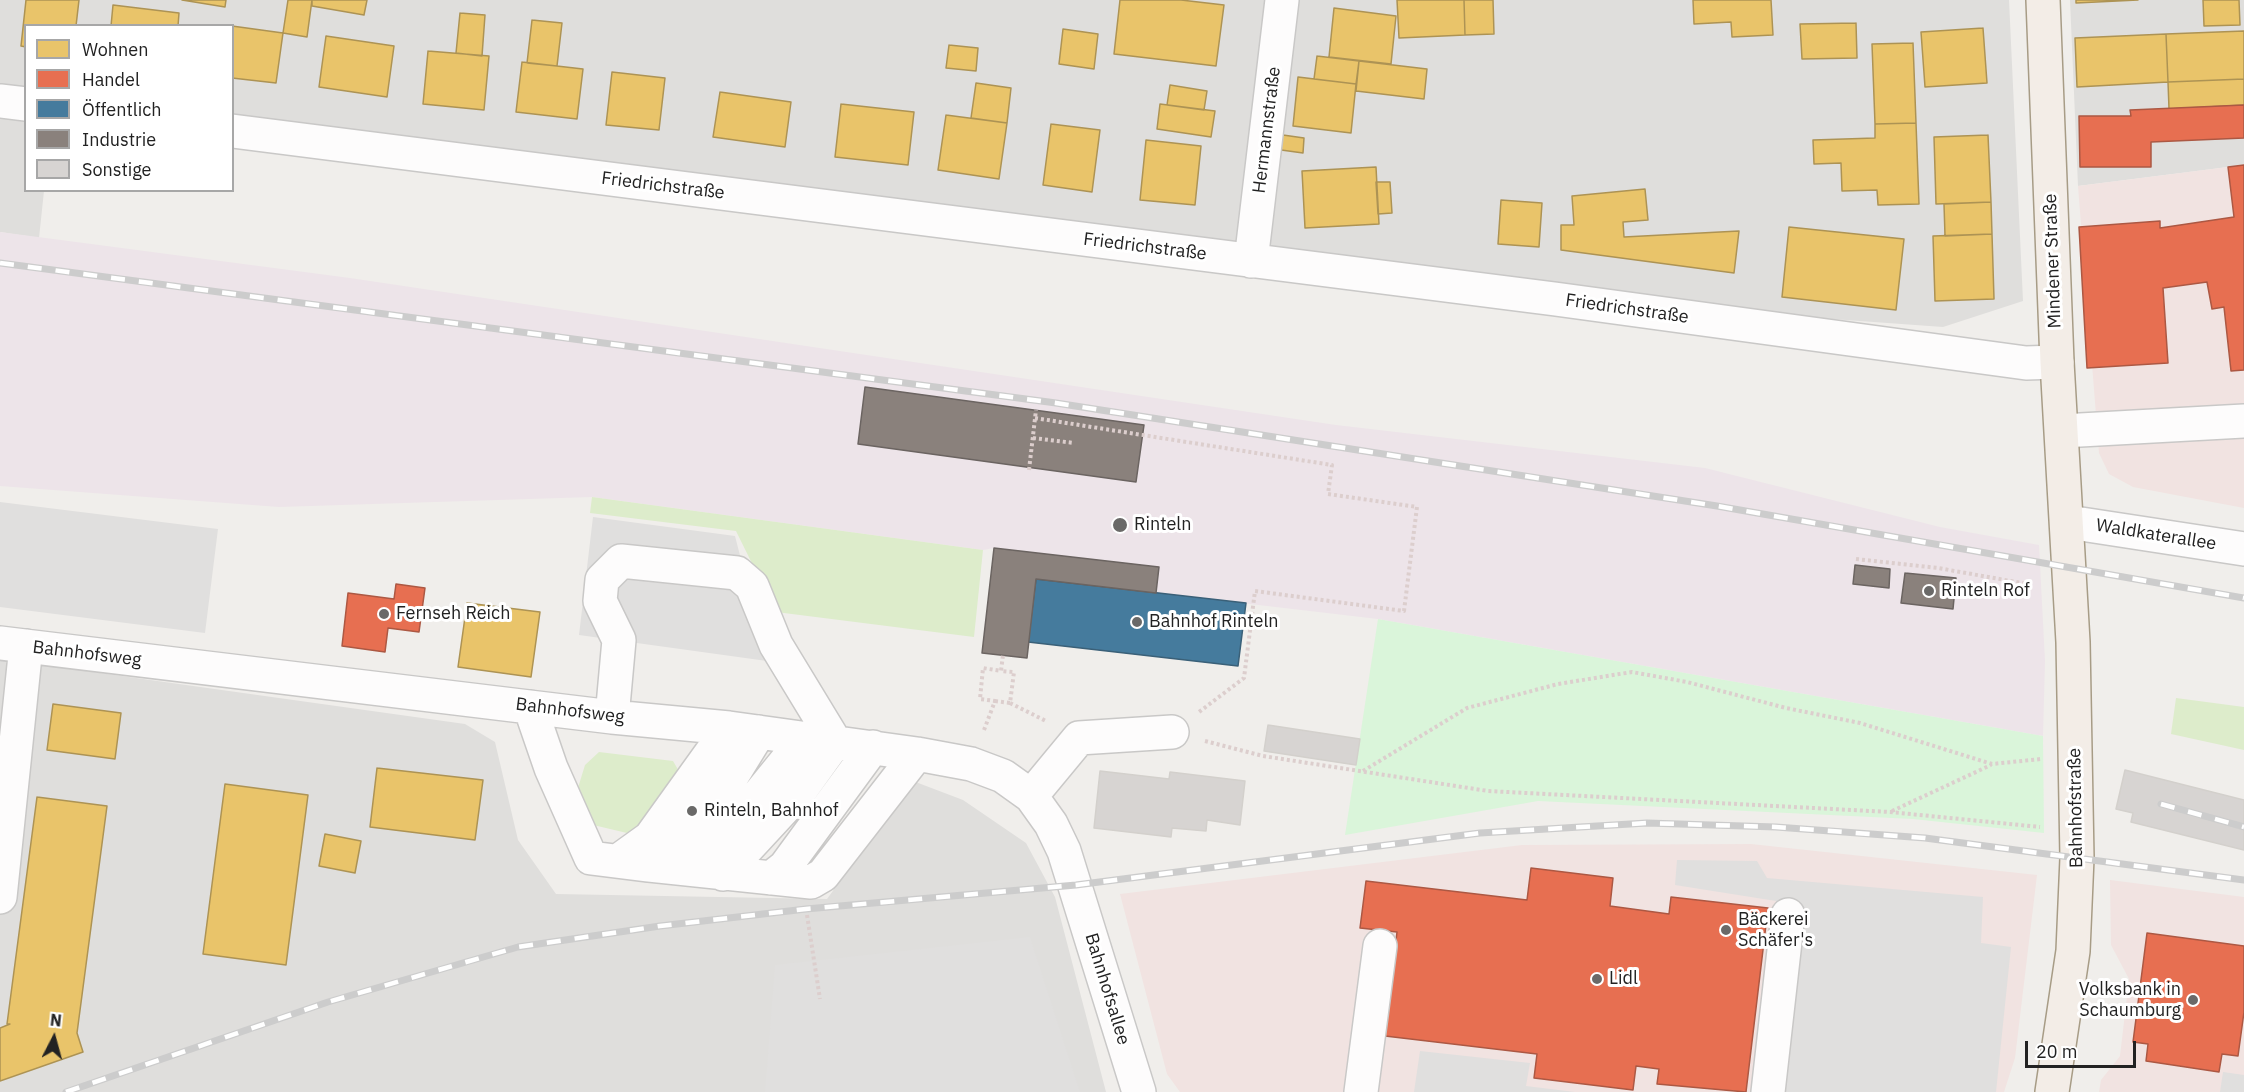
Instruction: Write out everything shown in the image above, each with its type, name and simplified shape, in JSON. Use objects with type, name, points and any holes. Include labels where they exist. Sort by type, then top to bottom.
[{"type":"main road","name":"Mindener Straße","points":[[2043,0],[2057,362],[2068,522]]},
{"type":"main road","name":"Bahnhofstraße","points":[[2052,1092],[2073,951],[2077,831],[2068,522]]},
{"type":"street","name":"Hermannstraße","points":[[1251,261],[1282,0]]},
{"type":"street","points":[[0,101],[24,104]]},
{"type":"street","name":"Friedrichstraße","points":[[234,131],[2026,363],[2057,362]]},
{"type":"street","points":[[2062,431],[2244,421]]},
{"type":"street","name":"Waldkaterallee","points":[[2068,522],[2244,549]]},
{"type":"street","points":[[612,717],[619,640],[600,601],[602,580],[621,561],[737,573],[752,586],[776,645],[820,740],[799,792],[708,872]]},
{"type":"street","points":[[0,897],[13,645]]},
{"type":"street","name":"Bahnhofsweg","points":[[13,645],[612,717],[744,730],[873,747],[971,764],[1003,776],[1031,796],[1051,824],[1076,885]]},
{"type":"street","points":[[530,707],[551,768],[591,858],[632,863],[811,882],[823,875],[917,754]]},
{"type":"street","points":[[632,863],[650,838],[744,730]]},
{"type":"street","points":[[1031,796],[1078,738],[1172,732]]},
{"type":"street","points":[[783,879],[784,867],[873,747]]},
{"type":"street","name":"Bahnhofsallee","points":[[1076,885],[1139,1092]]},
{"type":"street","points":[[1768,1092],[1788,915]]},
{"type":"street","points":[[1361,1092],[1380,946]]},
{"type":"path","points":[[1029,470],[1036,410]]},
{"type":"path","points":[[1035,418],[1332,465],[1328,494],[1417,507],[1404,611],[1255,591],[1244,678],[1172,732]]},
{"type":"path","points":[[1033,438],[1074,443]]},
{"type":"path","points":[[1856,559],[1938,568],[2071,591]]},
{"type":"path","points":[[1001,671],[1003,655]]},
{"type":"path","points":[[983,668],[1001,671],[1014,672],[1011,703],[980,699],[983,668]]},
{"type":"path","points":[[1362,772],[1467,708],[1558,684],[1632,672],[1687,682],[1786,708],[1860,723],[1992,764]]},
{"type":"path","points":[[971,764],[995,701]]},
{"type":"path","points":[[1172,732],[1263,756],[1488,791],[1890,812],[2077,831]]},
{"type":"path","points":[[1890,812],[1992,764],[2075,755]]},
{"type":"path","points":[[783,879],[806,909],[820,999]]},
{"type":"shaded area","points":[[0,0],[2009,0],[2023,301],[1943,327],[1555,299],[234,131],[234,24],[24,24],[24,192],[44,192],[39,238],[0,232]]},
{"type":"shaded area","points":[[2070,0],[2244,0],[2244,165],[2078,186]]},
{"type":"shaded area","points":[[2244,165],[2244,508],[2133,487],[2109,474],[2099,453],[2078,186]]},
{"type":"shaded area","points":[[0,232],[350,278],[1336,425],[1705,468],[1940,527],[2039,545],[2045,661],[2043,736],[1378,619],[1156,593],[994,548],[983,550],[592,497],[279,507],[0,486]]},
{"type":"shaded area","points":[[0,502],[218,529],[205,633],[0,607]]},
{"type":"shaded area","points":[[593,517],[735,536],[767,661],[579,635]]},
{"type":"shaded area","points":[[0,659],[465,724],[495,742],[518,840],[556,894],[827,899],[913,781],[963,800],[1026,843],[1055,897],[1106,1092],[0,1092]]},
{"type":"shaded area","points":[[1751,844],[2037,875],[2015,1058],[2004,1092],[1180,1092],[1167,1074],[1120,894],[1522,845]]},
{"type":"shaded area","points":[[1677,860],[1757,861],[1767,878],[1983,897],[1981,943],[2011,947],[1996,1092],[1753,1092],[1776,901],[1675,885]]},
{"type":"shaded area","points":[[2110,880],[2244,897],[2244,1092],[2099,1092],[2101,1080],[2120,1056],[2129,979],[2111,945]]},
{"type":"shaded area","points":[[1030,937],[1080,1092],[765,1092],[775,965]]},
{"type":"shaded area","points":[[1420,1051],[1530,1063],[1526,1086],[1575,1092],[1414,1092]]},
{"type":"shaded area","points":[[2223,1072],[2244,1075],[2244,1092],[2220,1092]]},
{"type":"green space","points":[[592,497],[983,550],[974,637],[776,612],[736,531],[590,513]]},
{"type":"green space","points":[[1378,619],[2043,736],[2044,833],[1913,819],[1538,801],[1345,835]]},
{"type":"green space","points":[[2176,698],[2244,707],[2244,750],[2171,734]]},
{"type":"green space","points":[[599,752],[673,761],[680,773],[655,815],[627,833],[589,824],[577,791],[585,765]]},
{"type":"building: Wohnen","points":[[26,0],[79,0],[76,24],[24,24],[24,47],[21,46]]},
{"type":"building: Wohnen","points":[[182,0],[226,0],[225,7]]},
{"type":"building: Wohnen","points":[[288,0],[312,0],[307,37],[283,33]]},
{"type":"building: Wohnen","points":[[312,0],[367,0],[364,15],[312,6]]},
{"type":"building: Wohnen","points":[[1120,0],[1181,0],[1224,5],[1216,66],[1114,54]]},
{"type":"building: Wohnen","points":[[1397,0],[1464,0],[1465,35],[1399,38]]},
{"type":"building: Wohnen","points":[[1464,0],[1493,0],[1494,34],[1465,35]]},
{"type":"building: Wohnen","points":[[1693,0],[1771,0],[1773,35],[1732,37],[1731,22],[1694,24]]},
{"type":"building: Wohnen","points":[[2076,0],[2138,0],[2076,3]]},
{"type":"building: Wohnen","points":[[2203,0],[2239,0],[2240,25],[2204,26]]},
{"type":"building: Wohnen","points":[[113,5],[179,13],[178,24],[111,24]]},
{"type":"building: Wohnen","points":[[1334,8],[1396,16],[1391,64],[1329,57]]},
{"type":"building: Wohnen","points":[[460,13],[485,15],[482,56],[456,53]]},
{"type":"building: Wohnen","points":[[532,20],[562,23],[557,66],[527,63]]},
{"type":"building: Wohnen","points":[[1856,23],[1857,58],[1802,59],[1800,24]]},
{"type":"building: Wohnen","points":[[234,26],[283,33],[276,83],[234,78]]},
{"type":"building: Wohnen","points":[[1983,28],[1987,83],[1925,87],[1921,32]]},
{"type":"building: Wohnen","points":[[1063,29],[1098,34],[1094,69],[1059,64]]},
{"type":"building: Wohnen","points":[[2244,31],[2244,79],[2168,82],[2166,34]]},
{"type":"building: Wohnen","points":[[2166,34],[2168,82],[2077,87],[2075,38]]},
{"type":"building: Wohnen","points":[[326,36],[394,46],[387,97],[319,87]]},
{"type":"building: Wohnen","points":[[1913,43],[1916,123],[1875,124],[1872,44]]},
{"type":"building: Wohnen","points":[[949,45],[978,48],[976,71],[946,68]]},
{"type":"building: Wohnen","points":[[428,51],[489,56],[484,110],[423,104]]},
{"type":"building: Wohnen","points":[[1317,56],[1359,61],[1356,84],[1314,79]]},
{"type":"building: Wohnen","points":[[1359,61],[1427,69],[1424,99],[1356,91]]},
{"type":"building: Wohnen","points":[[522,62],[583,69],[577,119],[516,112]]},
{"type":"building: Wohnen","points":[[612,72],[665,78],[659,130],[606,125]]},
{"type":"building: Wohnen","points":[[1298,77],[1356,84],[1351,133],[1293,126]]},
{"type":"building: Wohnen","points":[[2244,79],[2244,105],[2169,109],[2168,82]]},
{"type":"building: Wohnen","points":[[976,83],[1011,88],[1007,123],[971,118]]},
{"type":"building: Wohnen","points":[[1170,85],[1207,91],[1204,110],[1167,105]]},
{"type":"building: Wohnen","points":[[720,92],[791,102],[785,147],[713,137]]},
{"type":"building: Wohnen","points":[[841,104],[914,112],[908,165],[835,157]]},
{"type":"building: Wohnen","points":[[1160,104],[1215,111],[1211,137],[1157,129]]},
{"type":"building: Wohnen","points":[[946,115],[1007,123],[999,179],[938,170]]},
{"type":"building: Wohnen","points":[[1916,123],[1919,204],[1878,205],[1877,190],[1842,191],[1841,163],[1814,164],[1813,140],[1875,138],[1875,124]]},
{"type":"building: Wohnen","points":[[1051,124],[1100,130],[1092,192],[1043,185]]},
{"type":"building: Wohnen","points":[[1276,134],[1304,138],[1303,153],[1274,149]]},
{"type":"building: Wohnen","points":[[1988,135],[1991,202],[1936,204],[1934,137]]},
{"type":"building: Wohnen","points":[[1146,140],[1201,146],[1195,205],[1140,200]]},
{"type":"building: Wohnen","points":[[1376,167],[1379,224],[1305,228],[1302,171]]},
{"type":"building: Wohnen","points":[[1376,182],[1390,182],[1392,213],[1378,214]]},
{"type":"building: Wohnen","points":[[1645,189],[1648,220],[1623,222],[1624,237],[1739,231],[1734,273],[1561,250],[1561,225],[1574,225],[1572,196]]},
{"type":"building: Wohnen","points":[[1501,200],[1542,203],[1539,247],[1498,244]]},
{"type":"building: Wohnen","points":[[1991,202],[1992,234],[1945,236],[1944,204]]},
{"type":"building: Wohnen","points":[[1789,227],[1904,239],[1896,310],[1782,297]]},
{"type":"building: Wohnen","points":[[1992,234],[1994,299],[1935,301],[1933,236]]},
{"type":"building: Wohnen","points":[[467,603],[540,612],[531,677],[458,667]]},
{"type":"building: Wohnen","points":[[53,704],[121,713],[115,759],[47,750]]},
{"type":"building: Wohnen","points":[[377,768],[483,780],[475,840],[370,827]]},
{"type":"building: Wohnen","points":[[225,784],[308,795],[286,965],[203,954]]},
{"type":"building: Wohnen","points":[[37,797],[107,806],[77,1033],[83,1052],[0,1081],[0,1028],[10,1024],[7,1024]]},
{"type":"building: Wohnen","points":[[325,834],[361,841],[355,873],[319,866]]},
{"type":"building: Handel","points":[[2244,105],[2244,138],[2151,142],[2151,167],[2080,167],[2079,116],[2131,116],[2130,110]]},
{"type":"building: Handel","points":[[2244,165],[2244,370],[2231,371],[2224,307],[2212,309],[2207,282],[2163,288],[2168,363],[2087,368],[2079,227],[2160,221],[2160,228],[2234,217],[2228,167]]},
{"type":"building: Handel","name":"Fernseh Reich","points":[[396,584],[425,588],[419,632],[388,628],[385,652],[342,646],[348,593],[394,599]]},
{"type":"building: Handel","points":[[1531,868],[1613,878],[1610,906],[1669,914],[1671,897],[1768,908],[1746,1092],[1657,1084],[1659,1069],[1636,1066],[1633,1090],[1534,1078],[1537,1054],[1385,1036],[1397,932],[1360,928],[1366,881],[1527,900]]},
{"type":"building: Handel","points":[[2147,933],[2244,946],[2244,1012],[2238,1056],[2222,1054],[2219,1072],[2146,1061],[2148,1044],[2133,1042]]},
{"type":"building: Öffentlich","name":"Bahnhof Rinteln","points":[[1036,579],[1246,603],[1238,666],[1028,642]]},
{"type":"building: Industrie","points":[[865,387],[1144,425],[1136,482],[858,444]]},
{"type":"building: Industrie","points":[[994,548],[1159,567],[1156,593],[1036,579],[1027,658],[982,653]]},
{"type":"building: Industrie","points":[[1855,565],[1890,569],[1889,588],[1853,584]]},
{"type":"building: Industrie","name":"Rinteln Rof","points":[[1905,573],[1956,578],[1953,609],[1901,603]]},
{"type":"building: Sonstige","points":[[1268,725],[1360,739],[1356,765],[1264,751]]},
{"type":"building: Sonstige","points":[[2125,770],[2244,800],[2244,850],[2131,822],[2133,813],[2116,809]]},
{"type":"building: Sonstige","points":[[1100,771],[1169,779],[1170,772],[1245,781],[1240,825],[1207,820],[1206,831],[1172,828],[1171,837],[1094,828]]},
{"type":"railway","points":[[0,263],[1056,403],[1717,506],[2244,598]]},
{"type":"railway","points":[[2161,804],[2244,827]]},
{"type":"railway","points":[[66,1092],[328,1002],[518,947],[660,926],[806,909],[1076,885],[1480,833],[1647,823],[1776,827],[1925,838],[2244,880]]},
{"type":"place","name":"Rinteln","points":[[1120,525]]},
{"type":"place","name":"Rinteln Rof","points":[[1929,591]]},
{"type":"place","name":"Fernseh Reich","points":[[384,614]]},
{"type":"place","name":"Bahnhof Rinteln","points":[[1137,622]]},
{"type":"place","name":"Rinteln, Bahnhof","points":[[692,811]]},
{"type":"place","name":"Bäckerei Schäfer's","points":[[1726,930]]},
{"type":"place","name":"Lidl","points":[[1597,979]]},
{"type":"place","name":"Volksbank in Schaumburg","points":[[2193,1000]]}]
